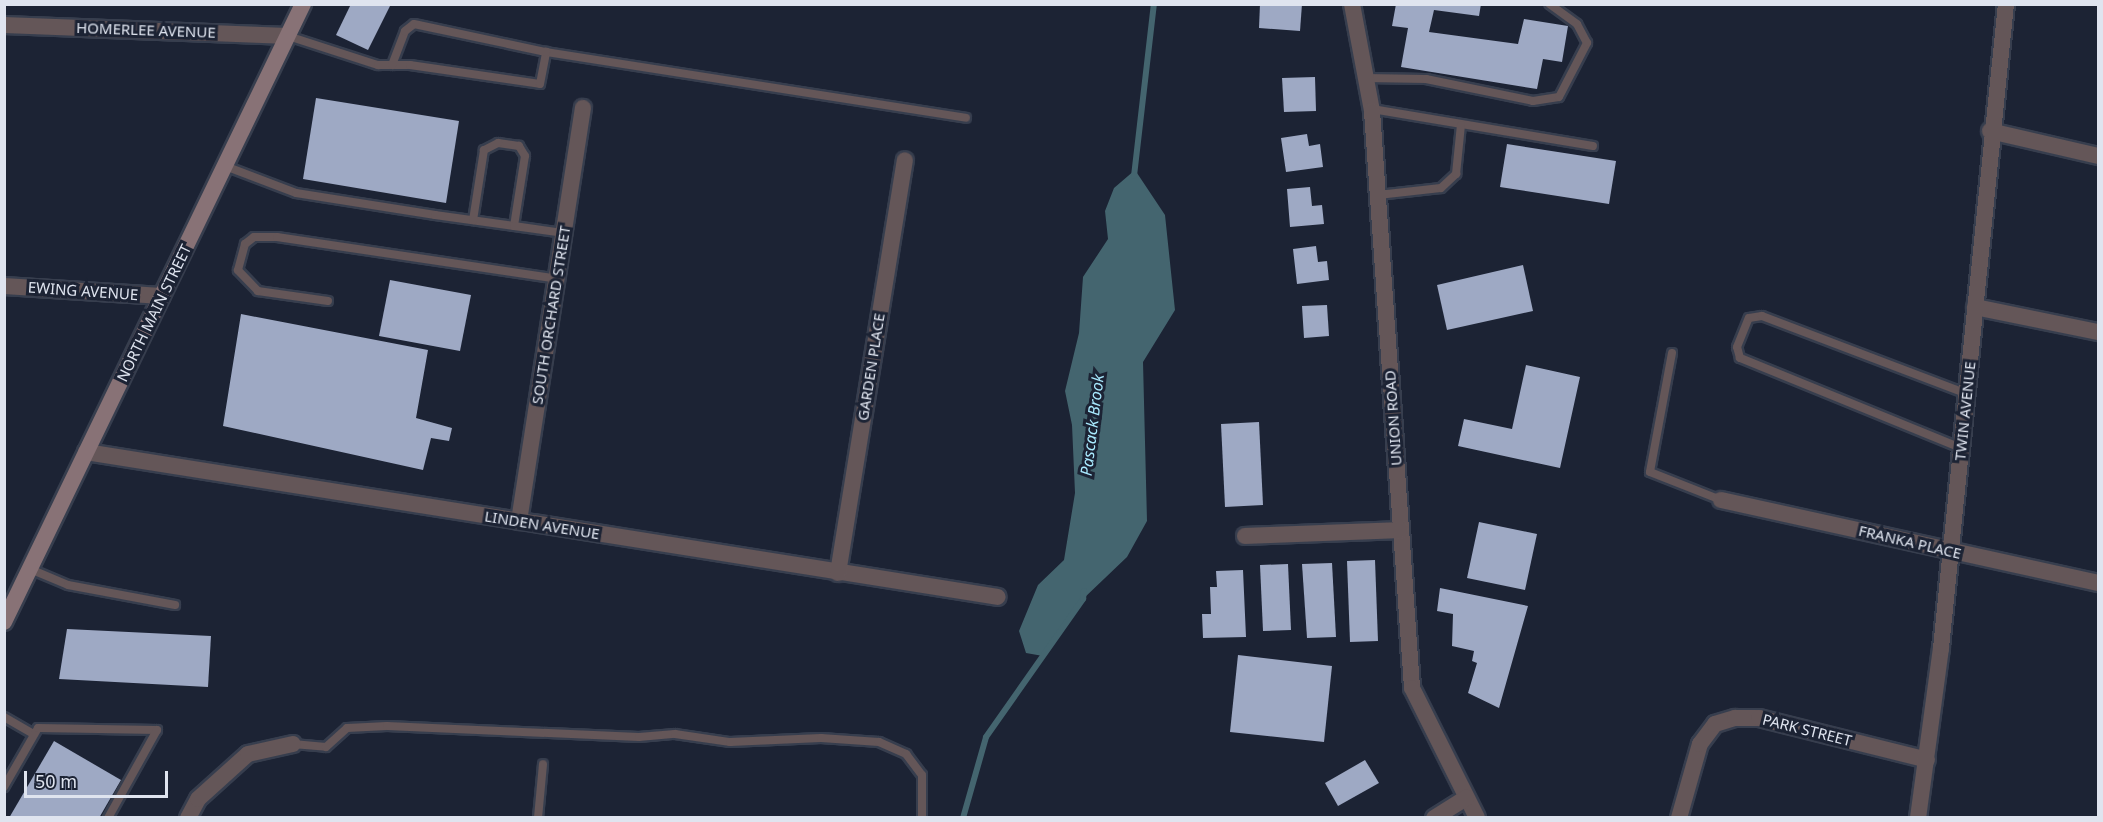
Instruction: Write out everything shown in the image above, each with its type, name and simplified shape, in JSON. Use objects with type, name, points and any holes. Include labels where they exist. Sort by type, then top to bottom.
[{"type":"main road","name":"NORTH MAIN STREET","points":[[4,622],[303,4]]},
{"type":"street","name":"UNION ROAD","points":[[1352,4],[1372,108],[1412,688],[1477,818]]},
{"type":"street","name":"TWIN AVENUE","points":[[1918,818],[1927,760],[1951,551],[1990,131],[2006,4]]},
{"type":"street","name":"HOMERLEE AVENUE","points":[[4,24],[288,36]]},
{"type":"street","name":"SOUTH ORCHARD STREET","points":[[519,522],[583,108]]},
{"type":"street","points":[[1990,131],[2098,156]]},
{"type":"street","name":"GARDEN PLACE","points":[[837,573],[905,160]]},
{"type":"street","name":"EWING AVENUE","points":[[4,286],[162,296]]},
{"type":"street","points":[[1975,307],[2098,332]]},
{"type":"street","name":"LINDEN AVENUE","points":[[86,452],[998,597]]},
{"type":"street","name":"FRANKA PLACE","points":[[1721,500],[2098,583]]},
{"type":"street","points":[[1245,536],[1401,530]]},
{"type":"street","name":"PARK STREET","points":[[1679,818],[1700,744],[1715,724],[1735,718],[1760,718],[1927,760]]},
{"type":"street","points":[[189,818],[198,799],[248,754],[293,744]]},
{"type":"street","points":[[1434,818],[1466,798]]},
{"type":"lane","points":[[1366,78],[1426,79],[1533,101],[1559,97],[1587,43],[1577,24],[1549,4]]},
{"type":"lane","points":[[392,65],[405,31],[414,24],[546,52],[966,118]]},
{"type":"lane","points":[[288,36],[378,64],[540,84],[546,52]]},
{"type":"lane","points":[[1372,108],[1593,146]]},
{"type":"lane","points":[[1378,195],[1441,188],[1455,174],[1461,125]]},
{"type":"lane","points":[[473,220],[484,150],[498,143],[519,146],[525,156],[514,226]]},
{"type":"lane","points":[[225,166],[296,193],[563,233]]},
{"type":"lane","points":[[328,301],[258,291],[238,270],[244,244],[254,237],[277,237],[557,279]]},
{"type":"lane","points":[[1961,448],[1740,358],[1737,347],[1749,318],[1761,316],[1966,394]]},
{"type":"lane","points":[[1672,353],[1650,472],[1721,500]]},
{"type":"lane","points":[[30,568],[68,585],[175,605]]},
{"type":"lane","points":[[4,717],[34,734]]},
{"type":"lane","points":[[293,744],[326,747],[347,728],[387,726],[639,737],[675,734],[730,742],[821,738],[879,742],[906,754],[922,775],[922,818]]},
{"type":"lane","points":[[4,787],[38,728],[157,730],[108,818]]},
{"type":"lane","points":[[538,818],[543,764]]},
{"type":"water","points":[[1135,170],[1165,215],[1175,310],[1143,362],[1147,521],[1127,557],[1083,599],[1043,656],[1026,653],[1019,631],[1038,585],[1064,560],[1075,493],[1072,425],[1065,391],[1079,333],[1083,277],[1108,239],[1105,211],[1114,188]]},
{"type":"building","points":[[351,4],[391,4],[368,50],[336,35]]},
{"type":"building","points":[[1260,4],[1302,4],[1300,31],[1259,28]]},
{"type":"building","points":[[1396,4],[1481,4],[1479,16],[1434,10],[1429,32],[1518,44],[1524,19],[1568,26],[1562,62],[1543,59],[1537,89],[1401,67],[1408,28],[1392,26]]},
{"type":"building","points":[[1315,77],[1316,111],[1284,112],[1282,78]]},
{"type":"building","points":[[316,98],[459,121],[446,203],[303,179]]},
{"type":"building","points":[[1307,134],[1309,146],[1320,144],[1323,167],[1286,172],[1281,138]]},
{"type":"building","points":[[1507,144],[1616,161],[1609,204],[1500,187]]},
{"type":"building","points":[[1310,187],[1312,206],[1322,205],[1324,224],[1290,227],[1287,189]]},
{"type":"building","points":[[1316,246],[1318,262],[1327,261],[1329,280],[1297,284],[1293,249]]},
{"type":"building","points":[[1523,265],[1533,311],[1447,330],[1437,285]]},
{"type":"building","points":[[390,280],[471,295],[460,351],[379,336]]},
{"type":"building","points":[[1327,305],[1329,336],[1304,338],[1302,306]]},
{"type":"building","points":[[241,314],[428,350],[416,418],[452,428],[449,441],[431,438],[423,470],[223,426]]},
{"type":"building","points":[[1526,365],[1580,377],[1560,468],[1458,446],[1464,419],[1512,429]]},
{"type":"building","points":[[1259,422],[1263,505],[1225,507],[1221,424]]},
{"type":"building","points":[[1479,522],[1537,534],[1525,590],[1467,578]]},
{"type":"building","points":[[1375,560],[1378,641],[1350,642],[1347,561]]},
{"type":"building","points":[[1332,563],[1336,637],[1307,638],[1302,564]]},
{"type":"building","points":[[1288,564],[1291,630],[1263,631],[1260,565]]},
{"type":"building","points":[[1243,570],[1246,637],[1203,638],[1202,614],[1211,614],[1210,587],[1217,587],[1216,571]]},
{"type":"building","points":[[1440,588],[1528,606],[1499,708],[1468,693],[1477,663],[1472,661],[1474,651],[1452,646],[1453,614],[1437,611]]},
{"type":"building","points":[[67,629],[211,636],[208,687],[59,679]]},
{"type":"building","points":[[1238,655],[1332,666],[1324,742],[1230,732]]},
{"type":"building","points":[[54,741],[121,780],[99,818],[9,818]]},
{"type":"building","points":[[1365,760],[1379,783],[1338,806],[1325,783]]},
{"type":"waterway","name":"Pascack Brook","points":[[1134,176],[1154,4]]},
{"type":"waterway","name":"Pascack Brook","points":[[963,818],[986,737],[1083,599],[1084,591]]}]
